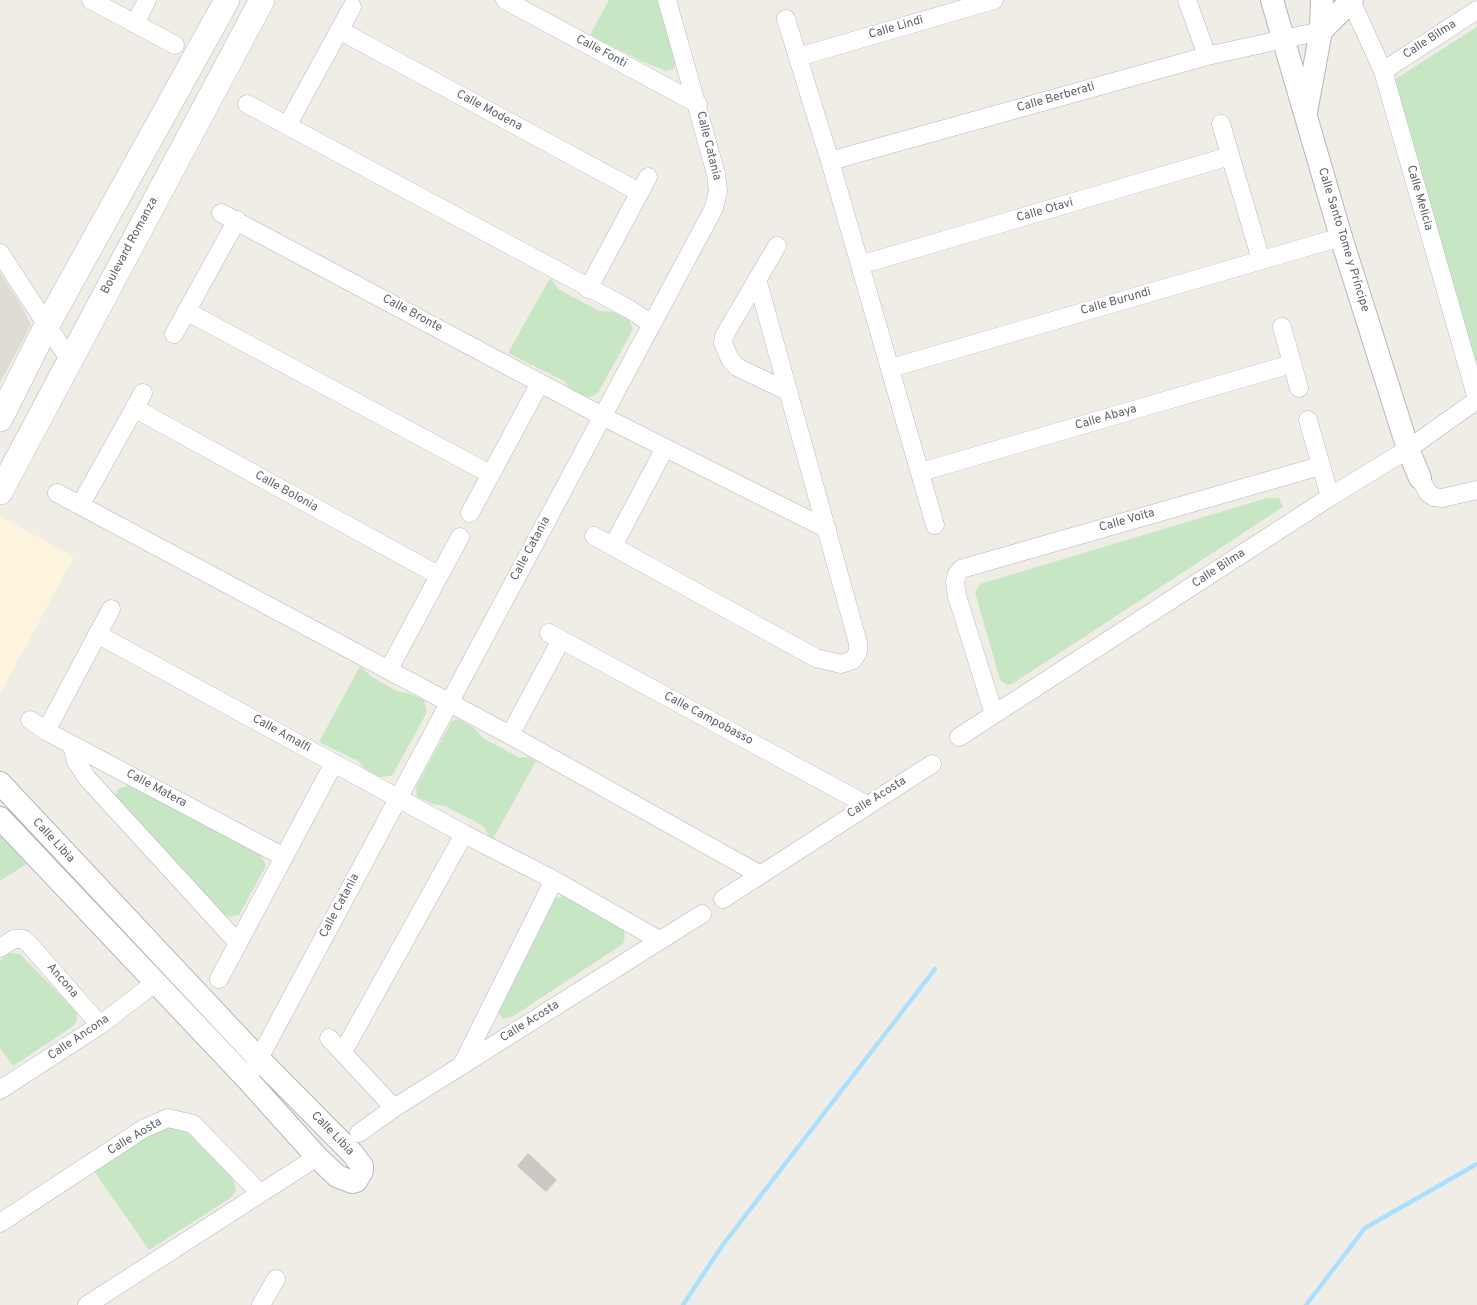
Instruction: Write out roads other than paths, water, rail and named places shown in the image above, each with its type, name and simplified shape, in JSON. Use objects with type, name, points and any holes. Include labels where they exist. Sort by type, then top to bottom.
[{"type":"main road","points":[[0,419],[47,325],[227,0]]},
{"type":"main road","name":"Boulevard Romanza","points":[[0,492],[69,359],[262,0]]},
{"type":"street","points":[[91,0],[175,45]]},
{"type":"street","points":[[134,24],[147,0]]},
{"type":"street","name":"Calle Fonti","points":[[505,0],[698,104]]},
{"type":"street","name":"Calle Catania","points":[[247,1080],[714,208],[718,191],[712,157],[667,0]]},
{"type":"street","name":"Calle Lindi","points":[[798,57],[994,0]]},
{"type":"street","points":[[1187,0],[1207,56]]},
{"type":"street","name":"Calle Santo Tome y Príncipe","points":[[1272,0],[1341,237],[1408,449],[1420,478]]},
{"type":"street","points":[[1305,115],[1321,31],[1322,0]]},
{"type":"street","points":[[1321,31],[1352,1]]},
{"type":"street","name":"Calle Melicia","points":[[1352,1],[1383,71],[1477,399]]},
{"type":"street","points":[[288,124],[352,7]]},
{"type":"street","name":"Calle Bilma","points":[[1383,71],[1477,10]]},
{"type":"street","points":[[786,18],[891,368],[935,524]]},
{"type":"street","name":"Calle Modena","points":[[339,30],[639,192]]},
{"type":"street","name":"Calle Berberati","points":[[830,161],[1207,56],[1321,31]]},
{"type":"street","points":[[247,104],[288,124],[588,289],[629,309],[652,324]]},
{"type":"street","points":[[1221,124],[1260,260]]},
{"type":"street","name":"Calle Otavi","points":[[860,265],[1230,156]]},
{"type":"street","points":[[588,289],[648,177]]},
{"type":"street","name":"Calle Bronte","points":[[186,312],[229,216],[602,416],[827,529]]},
{"type":"street","name":"Calle Burundi","points":[[891,368],[1341,237]]},
{"type":"street","points":[[777,246],[724,336],[723,343],[730,359],[737,367],[789,392]]},
{"type":"street","points":[[0,253],[69,359]]},
{"type":"street","points":[[594,536],[816,658],[840,664],[853,660],[858,652],[858,643],[757,279]]},
{"type":"street","points":[[174,334],[186,312],[490,474]]},
{"type":"street","points":[[1282,327],[1299,388]]},
{"type":"street","name":"Calle Abaya","points":[[921,472],[1291,364]]},
{"type":"street","points":[[470,513],[540,383]]},
{"type":"street","name":"Calle Bilma","points":[[959,737],[1330,497],[1408,449],[1477,399]]},
{"type":"street","name":"Calle Bolonia","points":[[81,504],[138,401],[438,575]]},
{"type":"street","points":[[1308,420],[1330,497]]},
{"type":"street","points":[[613,546],[665,448]]},
{"type":"street","name":"Calle Voita","points":[[994,714],[957,596],[955,582],[957,574],[969,566],[1320,466]]},
{"type":"street","points":[[1420,478],[1428,494],[1434,497],[1442,498],[1477,490]]},
{"type":"street","points":[[57,493],[81,504],[389,669],[760,874]]},
{"type":"street","points":[[389,669],[460,537]]},
{"type":"street","points":[[46,731],[111,609]]},
{"type":"street","name":"Calle Amalfi","points":[[98,634],[464,834],[554,880],[659,940]]},
{"type":"street","name":"Calle Campobasso","points":[[510,735],[555,637],[867,805]]},
{"type":"street","name":"Calle Matera","points":[[30,720],[46,731],[284,857]]},
{"type":"street","points":[[72,745],[76,761],[87,778],[238,943]]},
{"type":"street","points":[[219,979],[334,763]]},
{"type":"street","name":"Calle Acosta","points":[[723,899],[932,764]]},
{"type":"street","name":"Calle Libia","points":[[0,783],[259,1059],[352,1153],[362,1166],[362,1171],[356,1180],[346,1181],[337,1176],[317,1157],[156,982],[0,818]]},
{"type":"street","points":[[343,1052],[464,834]]},
{"type":"street","points":[[463,1065],[554,880]]},
{"type":"street","name":"Calle Acosta","points":[[359,1132],[702,914]]},
{"type":"street","name":"Ancona","points":[[0,948],[14,939],[23,939],[100,1025]]},
{"type":"street","name":"Calle Ancona","points":[[0,1090],[100,1025],[156,982]]},
{"type":"street","points":[[329,1038],[394,1108]]},
{"type":"street","name":"Calle Aosta","points":[[0,1224],[143,1129],[168,1118],[193,1124],[260,1193]]},
{"type":"street","points":[[87,1305],[317,1157]]},
{"type":"street","points":[[261,1305],[276,1279]]},
{"type":"waterway","points":[[683,1305],[722,1246],[935,969]]},
{"type":"waterway","points":[[1306,1305],[1365,1228],[1477,1164]]}]
